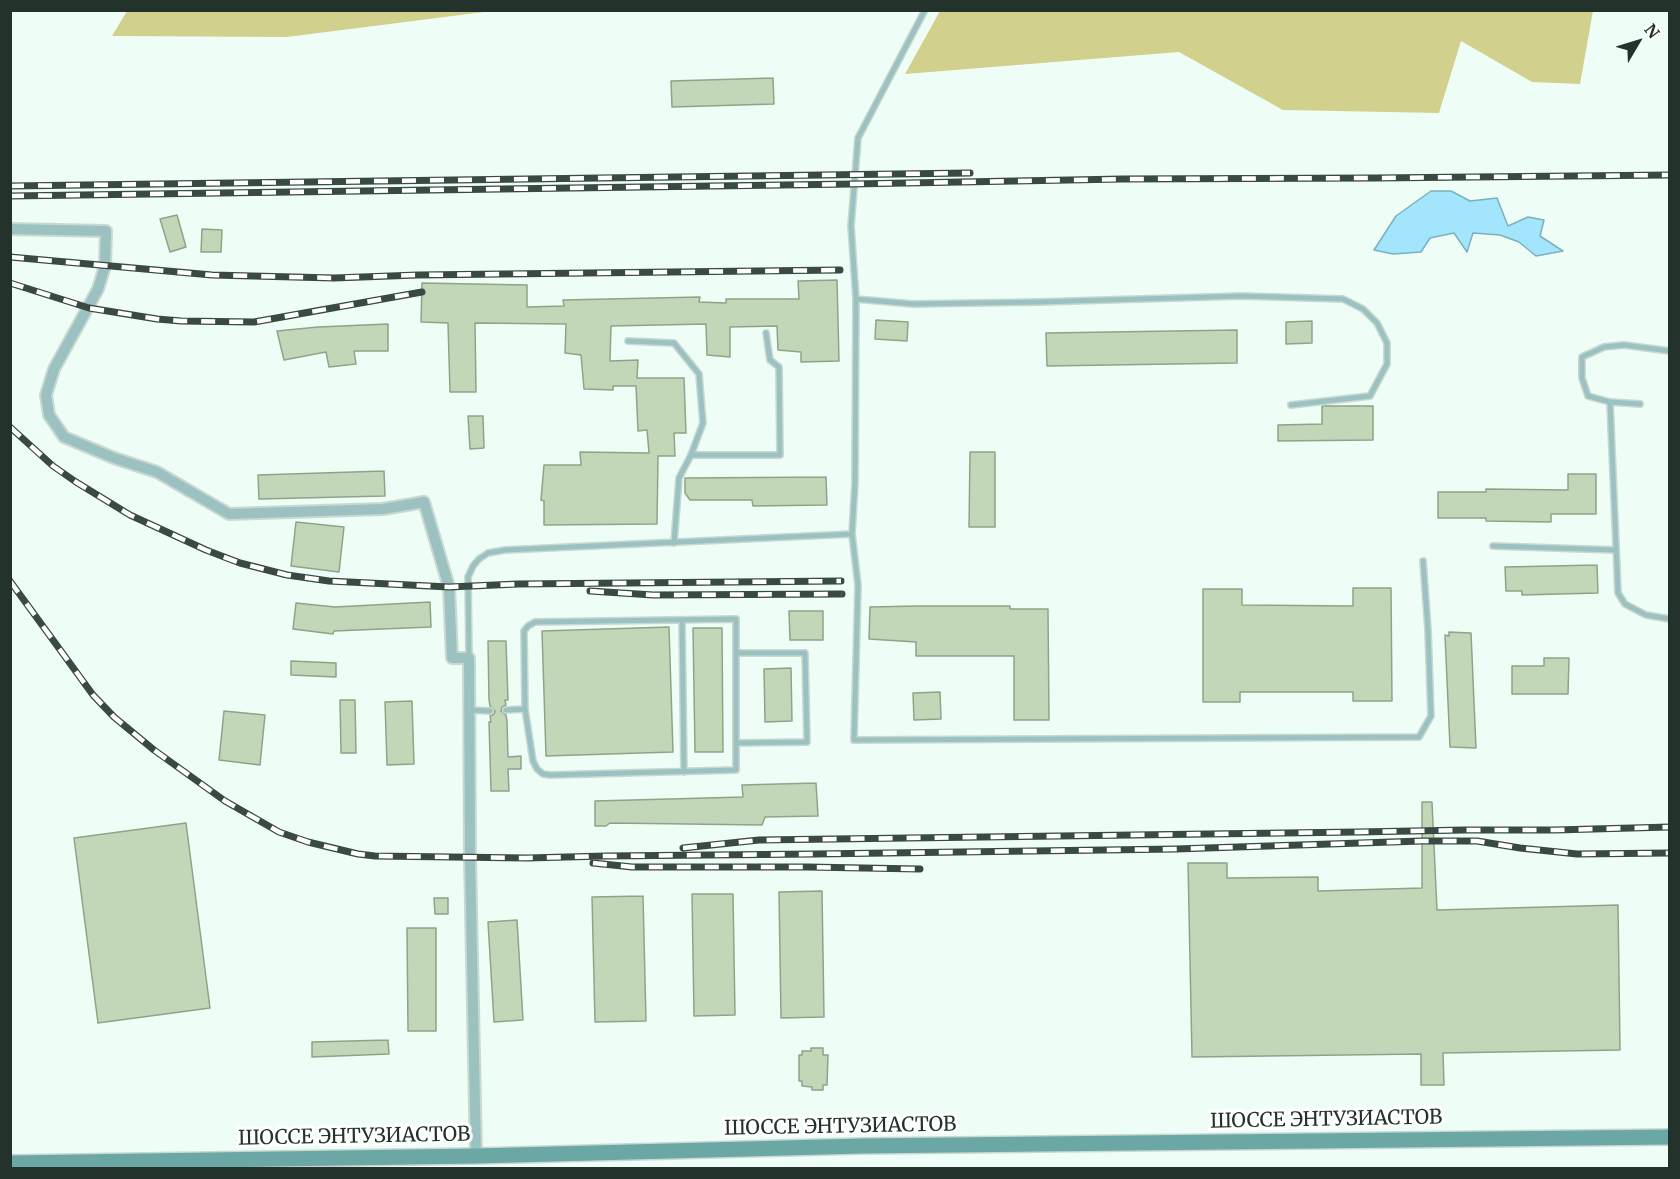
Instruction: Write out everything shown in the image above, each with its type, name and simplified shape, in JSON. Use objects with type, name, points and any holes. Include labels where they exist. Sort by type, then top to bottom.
[{"type":"main road","name":"ШОССЕ ЭНТУЗИАСТОВ","points":[[10,1163],[476,1156],[862,1146],[1670,1137]]},
{"type":"street","points":[[10,229],[106,231],[105,266],[98,289],[54,369],[46,395],[49,415],[64,437],[114,458],[158,472],[229,514],[383,509],[424,502],[449,587],[452,658],[469,658],[470,858],[476,1156]]},
{"type":"lane","points":[[925,10],[858,138],[851,226],[856,299],[855,483],[852,534],[858,585],[854,740],[1419,736],[1431,716],[1423,561]]},
{"type":"lane","points":[[856,299],[913,304],[1242,296],[1343,298],[1363,309],[1377,323],[1387,343],[1388,364],[1370,396],[1291,405]]},
{"type":"lane","points":[[691,455],[780,456],[779,367],[770,360],[766,333]]},
{"type":"lane","points":[[628,341],[674,343],[699,374],[703,423],[679,478],[674,543]]},
{"type":"lane","points":[[1640,404],[1610,402],[1588,396],[1582,378],[1582,357],[1604,347],[1624,345],[1670,351]]},
{"type":"lane","points":[[1610,402],[1618,593],[1625,604],[1646,615],[1670,619]]},
{"type":"lane","points":[[469,658],[468,577],[473,566],[488,553],[505,550],[852,534]]},
{"type":"lane","points":[[1493,546],[1616,550]]},
{"type":"lane","points":[[736,619],[736,653],[736,770],[550,775],[543,774],[537,769],[533,761],[525,709],[524,631],[528,626],[536,622],[736,619]]},
{"type":"lane","points":[[682,620],[684,772]]},
{"type":"lane","points":[[736,653],[805,653],[807,742],[736,743]]},
{"type":"lane","points":[[506,711],[525,709]]},
{"type":"lane","points":[[470,710],[490,711]]},
{"type":"shaded area","points":[[127,11],[492,11],[287,37],[112,36]]},
{"type":"shaded area","points":[[940,11],[1593,11],[1580,84],[1532,82],[1461,41],[1439,113],[1283,110],[1179,52],[905,74]]},
{"type":"water","points":[[1431,191],[1451,191],[1470,201],[1497,198],[1508,226],[1528,217],[1544,220],[1540,236],[1563,251],[1536,256],[1519,242],[1500,235],[1473,233],[1467,252],[1454,233],[1430,238],[1421,252],[1393,254],[1374,250],[1396,216]]},
{"type":"building","points":[[773,78],[774,104],[672,107],[671,81]]},
{"type":"building","points":[[177,215],[186,247],[170,252],[160,219]]},
{"type":"building","points":[[202,229],[222,230],[221,252],[201,252]]},
{"type":"building","points":[[837,280],[839,361],[801,362],[801,352],[778,350],[777,326],[730,327],[730,357],[707,355],[706,324],[611,326],[610,361],[638,360],[637,378],[684,378],[686,433],[674,433],[675,456],[658,456],[657,524],[544,525],[544,501],[541,500],[544,465],[581,465],[580,452],[649,453],[647,430],[638,431],[636,386],[613,386],[613,390],[584,389],[581,355],[565,353],[566,324],[475,323],[476,392],[450,392],[448,323],[421,322],[422,283],[527,285],[527,307],[564,306],[563,300],[700,297],[699,302],[726,303],[726,299],[799,299],[798,281]]},
{"type":"building","points":[[876,320],[908,322],[907,341],[875,339]]},
{"type":"building","points":[[1312,321],[1312,343],[1286,344],[1286,322]]},
{"type":"building","points":[[388,324],[388,351],[354,351],[356,364],[329,367],[326,352],[284,360],[277,331],[318,327]]},
{"type":"building","points":[[1237,330],[1237,363],[1047,366],[1046,333]]},
{"type":"building","points":[[1322,406],[1373,406],[1373,440],[1278,441],[1278,425],[1322,424]]},
{"type":"building","points":[[468,416],[483,416],[484,448],[470,449]]},
{"type":"building","points":[[970,452],[995,452],[995,527],[969,527]]},
{"type":"building","points":[[384,471],[385,496],[259,499],[258,475]]},
{"type":"building","points":[[1568,474],[1596,474],[1596,514],[1551,514],[1551,522],[1438,518],[1438,492],[1486,492],[1486,489],[1568,490]]},
{"type":"building","points":[[826,477],[827,505],[753,506],[752,500],[690,500],[685,493],[685,478]]},
{"type":"building","points":[[296,522],[344,527],[339,572],[291,566]]},
{"type":"building","points":[[1597,565],[1598,593],[1522,595],[1522,591],[1506,591],[1505,567]]},
{"type":"building","points":[[1353,588],[1391,588],[1392,701],[1353,701],[1353,692],[1240,692],[1240,702],[1203,702],[1203,589],[1242,589],[1242,605],[1353,606]]},
{"type":"building","points":[[430,602],[431,627],[334,631],[333,634],[293,629],[296,603],[335,607]]},
{"type":"building","points":[[1010,606],[1010,609],[1048,609],[1049,720],[1014,720],[1014,656],[916,656],[916,642],[869,639],[870,607]]},
{"type":"building","points":[[789,611],[823,611],[823,640],[790,640]]},
{"type":"building","points":[[669,627],[673,752],[546,756],[542,631]]},
{"type":"building","points":[[693,628],[722,628],[723,752],[695,752]]},
{"type":"building","points":[[1449,632],[1471,633],[1476,748],[1450,747],[1445,635],[1449,636]]},
{"type":"building","points":[[488,641],[506,641],[508,700],[505,700],[506,705],[501,711],[506,715],[507,721],[508,757],[521,756],[521,769],[508,769],[509,791],[491,791],[489,722],[491,722],[490,716],[495,711],[490,706],[489,700]]},
{"type":"building","points":[[1544,658],[1569,658],[1568,694],[1512,694],[1512,666],[1544,666]]},
{"type":"building","points":[[291,661],[336,663],[336,677],[291,675]]},
{"type":"building","points":[[791,668],[792,721],[765,722],[764,669]]},
{"type":"building","points":[[940,692],[941,719],[914,720],[913,693]]},
{"type":"building","points":[[340,700],[355,700],[356,753],[341,753]]},
{"type":"building","points":[[412,701],[414,764],[387,765],[385,702]]},
{"type":"building","points":[[224,711],[265,715],[260,765],[219,760]]},
{"type":"building","points":[[816,783],[818,816],[765,817],[762,825],[610,823],[606,826],[595,826],[595,801],[743,797],[742,785]]},
{"type":"building","points":[[1422,802],[1432,802],[1437,910],[1618,905],[1620,1050],[1443,1053],[1444,1085],[1421,1085],[1421,1054],[1192,1057],[1188,863],[1227,863],[1227,878],[1318,877],[1318,891],[1422,888]]},
{"type":"building","points":[[186,823],[210,1008],[98,1023],[74,838]]},
{"type":"building","points":[[822,891],[824,1017],[781,1018],[779,892]]},
{"type":"building","points":[[692,894],[733,894],[735,1015],[694,1016]]},
{"type":"building","points":[[643,896],[646,1021],[595,1022],[592,897]]},
{"type":"building","points":[[434,898],[448,898],[448,914],[435,914]]},
{"type":"building","points":[[517,920],[523,1020],[494,1022],[488,922]]},
{"type":"building","points":[[407,928],[436,928],[436,1031],[408,1031]]},
{"type":"building","points":[[388,1040],[389,1054],[312,1057],[312,1042]]},
{"type":"building","points":[[811,1048],[823,1048],[823,1055],[828,1055],[827,1085],[823,1085],[823,1090],[812,1090],[812,1087],[802,1086],[802,1081],[799,1081],[799,1055],[802,1055],[802,1051],[811,1051]]},
{"type":"railway","points":[[10,186],[970,173]]},
{"type":"railway","points":[[10,196],[1123,179],[1670,175]]},
{"type":"railway","points":[[10,257],[212,275],[334,278],[840,270]]},
{"type":"railway","points":[[10,283],[89,308],[181,321],[254,322],[422,292]]},
{"type":"railway","points":[[10,427],[53,466],[130,515],[240,563],[287,575],[329,581],[449,587],[518,584],[841,581]]},
{"type":"railway","points":[[10,581],[93,695],[114,717],[154,750],[225,801],[279,832],[308,842],[358,854],[527,858],[1176,849],[1422,841],[1477,841],[1577,854],[1670,853]]},
{"type":"railway","points":[[590,591],[653,595],[842,594]]},
{"type":"railway","points":[[683,848],[759,840],[1670,827]]},
{"type":"railway","points":[[593,863],[632,867],[920,869]]}]
